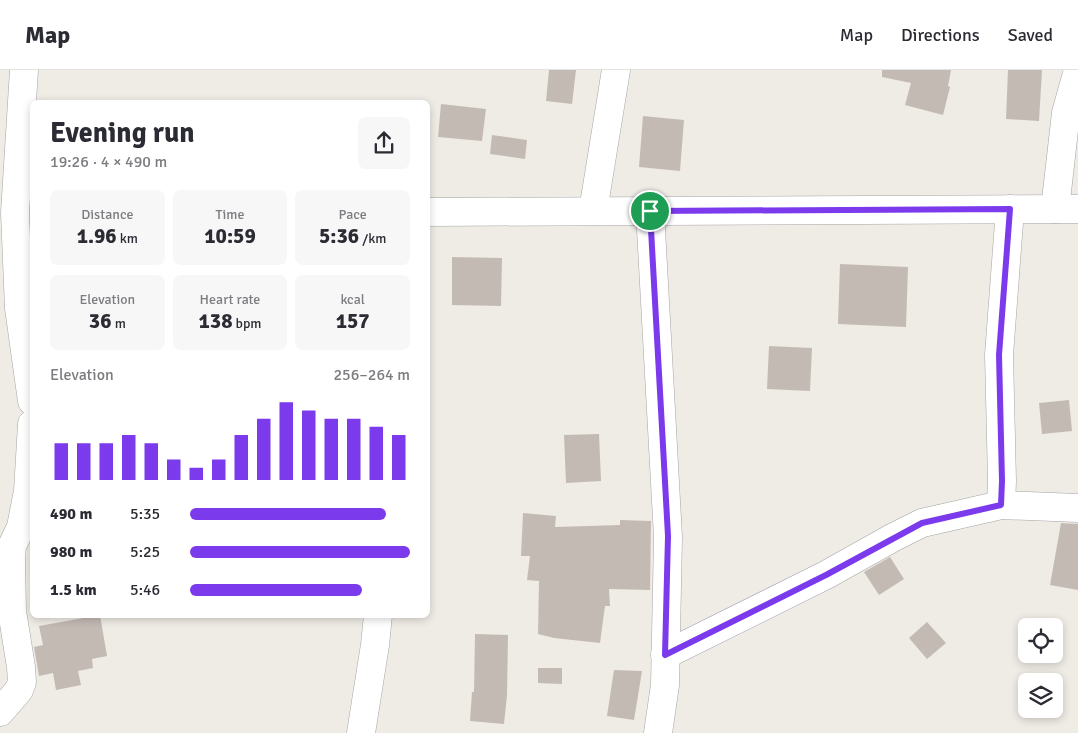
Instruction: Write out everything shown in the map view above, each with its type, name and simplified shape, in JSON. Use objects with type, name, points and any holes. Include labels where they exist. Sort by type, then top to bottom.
[{"type":"street","points":[[24,70],[16,213],[19,308],[30,387]]},
{"type":"street","points":[[594,211],[616,70]]},
{"type":"street","points":[[430,212],[1066,209],[1066,114],[1078,70]]},
{"type":"street","points":[[1001,505],[999,355],[1010,209]]},
{"type":"street","points":[[650,211],[668,536],[665,686],[658,733]]},
{"type":"street","points":[[0,712],[19,690],[22,682],[12,611],[11,560],[12,546],[20,527],[28,491],[30,458]]},
{"type":"street","points":[[665,655],[818,580],[922,523],[1001,505],[1078,508]]},
{"type":"street","points":[[361,733],[378,618]]},
{"type":"building","points":[[549,70],[576,70],[572,104],[546,101]]},
{"type":"building","points":[[882,70],[951,70],[948,86],[950,87],[943,115],[905,105],[911,83],[882,77]]},
{"type":"building","points":[[1008,70],[1042,70],[1039,121],[1006,119]]},
{"type":"building","points":[[441,104],[486,109],[482,141],[438,137]]},
{"type":"building","points":[[643,116],[684,120],[680,171],[639,167]]},
{"type":"building","points":[[492,135],[527,140],[525,159],[490,154]]},
{"type":"building","points":[[452,257],[502,258],[501,306],[452,305]]},
{"type":"building","points":[[840,264],[908,267],[906,327],[838,324]]},
{"type":"building","points":[[769,346],[812,348],[810,391],[767,389]]},
{"type":"building","points":[[1069,400],[1072,431],[1042,434],[1039,403]]},
{"type":"building","points":[[599,434],[601,481],[566,483],[564,435]]},
{"type":"building","points":[[523,513],[556,516],[555,527],[620,525],[620,520],[651,521],[650,590],[609,589],[610,606],[605,606],[600,643],[554,638],[538,634],[539,581],[527,580],[530,556],[521,556]]},
{"type":"building","points":[[1061,523],[1078,524],[1078,590],[1050,585]]},
{"type":"building","points":[[890,557],[904,579],[879,595],[864,572]]},
{"type":"building","points":[[83,618],[101,618],[107,656],[92,659],[93,668],[78,671],[81,685],[56,690],[53,673],[39,676],[34,647],[43,645],[39,626]]},
{"type":"building","points":[[927,622],[946,643],[927,659],[909,638]]},
{"type":"building","points":[[475,634],[508,635],[507,695],[504,724],[470,721],[472,692],[474,692]]},
{"type":"building","points":[[538,668],[562,668],[562,684],[538,683]]},
{"type":"building","points":[[614,670],[642,671],[634,720],[607,716]]},
{"type":"route","points":[[1010,209],[999,355],[1002,462],[1001,505],[922,523],[762,608],[665,655],[668,536],[650,211],[1010,209]]}]
